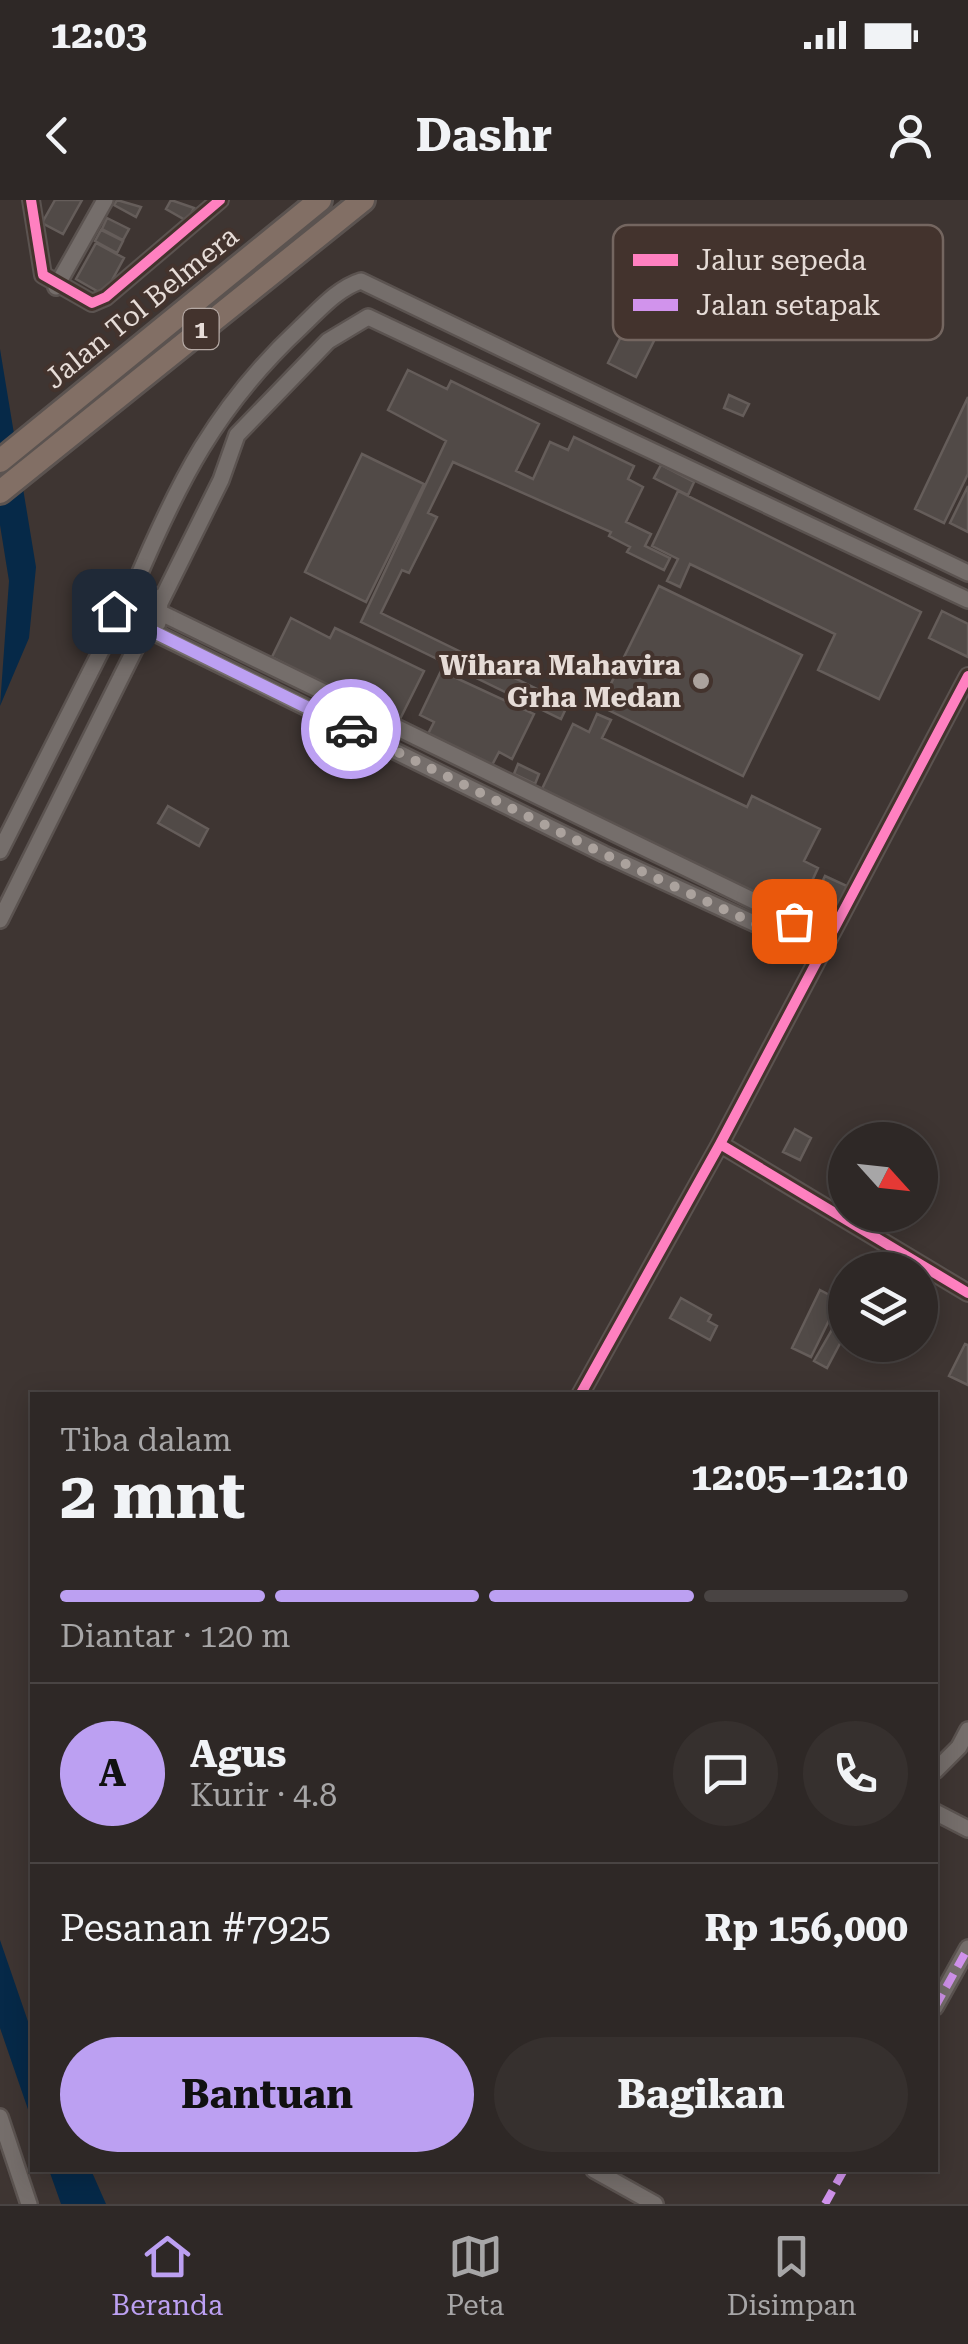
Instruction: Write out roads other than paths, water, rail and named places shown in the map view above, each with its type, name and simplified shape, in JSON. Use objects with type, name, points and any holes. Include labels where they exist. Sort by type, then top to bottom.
[{"type":"highway","name":"Jalan Tol Belmera","points":[[0,461],[320,200]]},
{"type":"highway","name":"Jalan Tol Belmera","points":[[0,492],[364,200]]},
{"type":"street","points":[[31,200],[43,276],[86,302],[97,302],[220,200]]},
{"type":"street","points":[[56,286],[105,200]]},
{"type":"street","points":[[0,850],[116,622],[117,601],[134,589],[216,420],[268,357],[350,284],[374,284],[968,573]]},
{"type":"street","points":[[320,309],[341,329]]},
{"type":"street","points":[[0,920],[161,608],[237,436],[341,329],[363,317],[968,600]]},
{"type":"street","points":[[674,461],[684,438]]},
{"type":"street","points":[[134,589],[144,589],[161,608],[829,938]]},
{"type":"street","points":[[116,622],[131,635],[147,633],[820,954]]},
{"type":"street","points":[[582,1392],[720,1144],[968,676]]},
{"type":"street","points":[[506,805],[515,784]]},
{"type":"street","points":[[786,938],[796,931],[794,921]]},
{"type":"street","points":[[720,1144],[968,1293]]},
{"type":"street","points":[[938,1768],[959,1747],[968,1730]]},
{"type":"street","points":[[938,1814],[968,1829]]},
{"type":"street","points":[[938,2002],[968,1948]]},
{"type":"street","points":[[0,2117],[4,2145],[30,2204]]},
{"type":"street","points":[[598,2172],[655,2204]]},
{"type":"water","points":[[0,349],[36,567],[29,638],[0,706],[9,581],[0,525]]},
{"type":"water","points":[[0,1940],[30,2027],[30,2115],[0,2028]]},
{"type":"water","points":[[50,2172],[92,2172],[106,2204],[61,2204]]},
{"type":"place","name":"Wihara Mahavira Grha Medan","points":[[701,681]]}]
